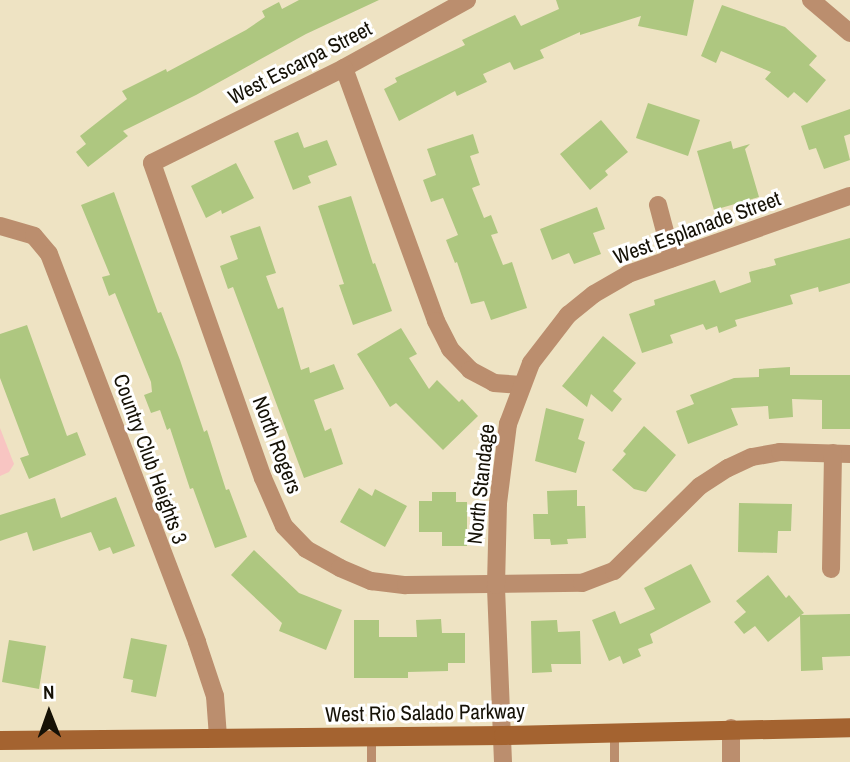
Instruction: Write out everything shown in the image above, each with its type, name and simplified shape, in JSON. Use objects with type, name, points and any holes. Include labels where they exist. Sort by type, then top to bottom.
[{"type":"main road","name":"West Rio Salado Parkway","points":[[0,740],[503,736],[850,727]]},
{"type":"street","name":"West Escarpa Street","points":[[152,163],[344,68],[467,0]]},
{"type":"street","points":[[811,0],[850,33]]},
{"type":"street","points":[[344,68],[436,321],[450,349],[470,370],[482,377],[494,383],[521,385]]},
{"type":"street","name":"North Rogers","points":[[152,163],[263,478],[284,526],[306,549],[340,568],[371,581],[406,585],[582,583],[614,571],[700,486],[728,468],[752,457],[780,452],[841,453]]},
{"type":"street","name":"West Esplanade Street","points":[[521,385],[531,363],[568,315],[628,274],[850,196]]},
{"type":"street","points":[[658,205],[672,258]]},
{"type":"street","name":"Country Club Heights 3","points":[[0,226],[34,236],[49,254],[197,642],[215,696],[218,737]]},
{"type":"street","name":"North Standage","points":[[503,762],[496,585],[502,462],[508,424],[521,385]]},
{"type":"street","points":[[831,569],[841,453]]},
{"type":"street","points":[[731,729],[731,762]]},
{"type":"lane","points":[[614,732],[614,762]]},
{"type":"lane","points":[[371,736],[371,762]]},
{"type":"shaded area","points":[[0,428],[14,464],[9,472],[0,476]]},
{"type":"building","points":[[299,0],[379,0],[306,34],[196,95],[123,131],[128,136],[88,167],[76,152],[86,144],[80,136],[127,99],[122,91],[166,69],[167,72],[246,30],[265,17],[262,11],[279,2],[282,9]]},
{"type":"building","points":[[556,0],[694,0],[687,36],[638,26],[641,16],[580,35],[580,32],[540,50],[544,58],[514,70],[510,62],[483,74],[487,82],[457,96],[455,91],[399,121],[384,89],[397,82],[395,78],[465,45],[462,40],[515,15],[521,26],[559,9]]},
{"type":"building","points":[[722,5],[785,27],[817,56],[809,65],[826,80],[807,103],[794,92],[788,98],[765,79],[771,72],[721,51],[716,63],[701,56]]},
{"type":"building","points":[[648,103],[700,120],[688,156],[636,138]]},
{"type":"building","points":[[850,109],[850,134],[844,136],[850,160],[824,169],[816,148],[809,150],[801,126]]},
{"type":"building","points":[[601,120],[628,152],[605,171],[608,175],[590,190],[560,154]]},
{"type":"building","points":[[298,132],[304,148],[327,140],[337,165],[308,176],[311,183],[293,190],[274,141]]},
{"type":"building","points":[[473,134],[479,153],[470,156],[480,185],[472,188],[484,218],[491,215],[498,233],[491,235],[503,265],[512,262],[527,308],[491,320],[484,301],[471,304],[457,262],[455,263],[446,240],[458,235],[443,198],[431,202],[423,180],[436,175],[427,149]]},
{"type":"building","points":[[731,141],[733,149],[750,144],[745,149],[759,197],[714,210],[697,151]]},
{"type":"building","points":[[236,163],[254,198],[222,214],[221,210],[206,218],[191,186]]},
{"type":"building","points":[[114,192],[158,313],[161,312],[180,360],[204,432],[207,430],[226,490],[229,489],[247,537],[215,548],[193,488],[190,489],[170,428],[167,430],[160,410],[151,413],[144,395],[152,392],[151,382],[115,293],[109,296],[102,277],[110,275],[81,205]]},
{"type":"building","points":[[351,196],[373,264],[375,263],[392,311],[353,325],[339,285],[344,284],[318,206]]},
{"type":"building","points":[[597,207],[605,229],[593,233],[601,254],[574,264],[569,253],[552,260],[540,229]]},
{"type":"building","points":[[260,226],[276,273],[266,276],[278,309],[283,307],[301,370],[309,367],[310,373],[334,364],[344,389],[314,400],[325,431],[331,428],[343,464],[304,478],[233,287],[228,289],[220,266],[238,259],[230,236]]},
{"type":"building","points":[[850,238],[850,283],[819,292],[818,287],[790,295],[793,304],[735,320],[737,326],[719,333],[717,326],[706,330],[703,324],[670,335],[673,343],[642,353],[629,314],[655,305],[654,300],[715,280],[720,293],[751,282],[749,272],[776,265],[774,259]]},
{"type":"building","points":[[27,325],[67,436],[77,432],[86,455],[29,479],[20,458],[29,455],[0,378],[0,334]]},
{"type":"building","points":[[401,328],[417,354],[409,358],[429,389],[437,380],[459,402],[462,399],[478,416],[443,450],[396,403],[390,407],[357,354]]},
{"type":"building","points":[[603,336],[636,363],[613,391],[622,399],[612,412],[591,394],[587,407],[562,386]]},
{"type":"building","points":[[790,367],[790,375],[850,375],[850,429],[822,429],[822,400],[792,399],[793,417],[769,419],[768,406],[731,408],[738,425],[688,444],[676,411],[694,404],[690,395],[734,378],[759,377],[759,369]]},
{"type":"building","points":[[546,408],[584,419],[578,439],[585,442],[576,473],[535,461]]},
{"type":"building","points":[[644,426],[676,455],[646,492],[634,489],[612,470],[626,454],[623,451]]},
{"type":"building","points":[[359,488],[372,496],[375,489],[407,506],[385,547],[340,522]]},
{"type":"building","points":[[577,490],[577,506],[585,506],[586,538],[567,539],[568,544],[551,545],[550,539],[534,539],[533,514],[548,514],[547,491]]},
{"type":"building","points":[[432,492],[456,492],[456,502],[467,502],[467,546],[442,546],[442,532],[419,532],[419,501],[432,501]]},
{"type":"building","points":[[116,497],[135,546],[113,554],[110,547],[99,551],[91,532],[33,551],[27,532],[0,541],[0,515],[55,498],[61,518]]},
{"type":"building","points":[[739,503],[792,504],[791,531],[778,531],[777,553],[738,552]]},
{"type":"building","points":[[254,550],[299,593],[342,610],[326,650],[279,631],[282,623],[231,575]]},
{"type":"building","points":[[691,564],[711,602],[650,634],[653,643],[638,649],[641,656],[623,664],[620,656],[609,661],[592,620],[615,611],[620,624],[655,609],[644,588]]},
{"type":"building","points":[[768,575],[786,598],[789,595],[804,613],[801,615],[850,614],[850,656],[822,657],[823,670],[801,671],[800,616],[768,642],[755,626],[744,634],[734,622],[746,612],[736,601]]},
{"type":"building","points":[[441,619],[442,633],[465,633],[465,663],[448,663],[448,671],[408,672],[408,678],[354,678],[354,620],[379,620],[379,637],[417,637],[416,620]]},
{"type":"building","points":[[557,620],[558,632],[580,631],[581,664],[551,664],[552,672],[532,673],[531,621]]},
{"type":"building","points":[[131,638],[167,645],[156,697],[131,692],[133,680],[123,678]]},
{"type":"building","points":[[9,640],[46,646],[39,689],[2,682]]}]
